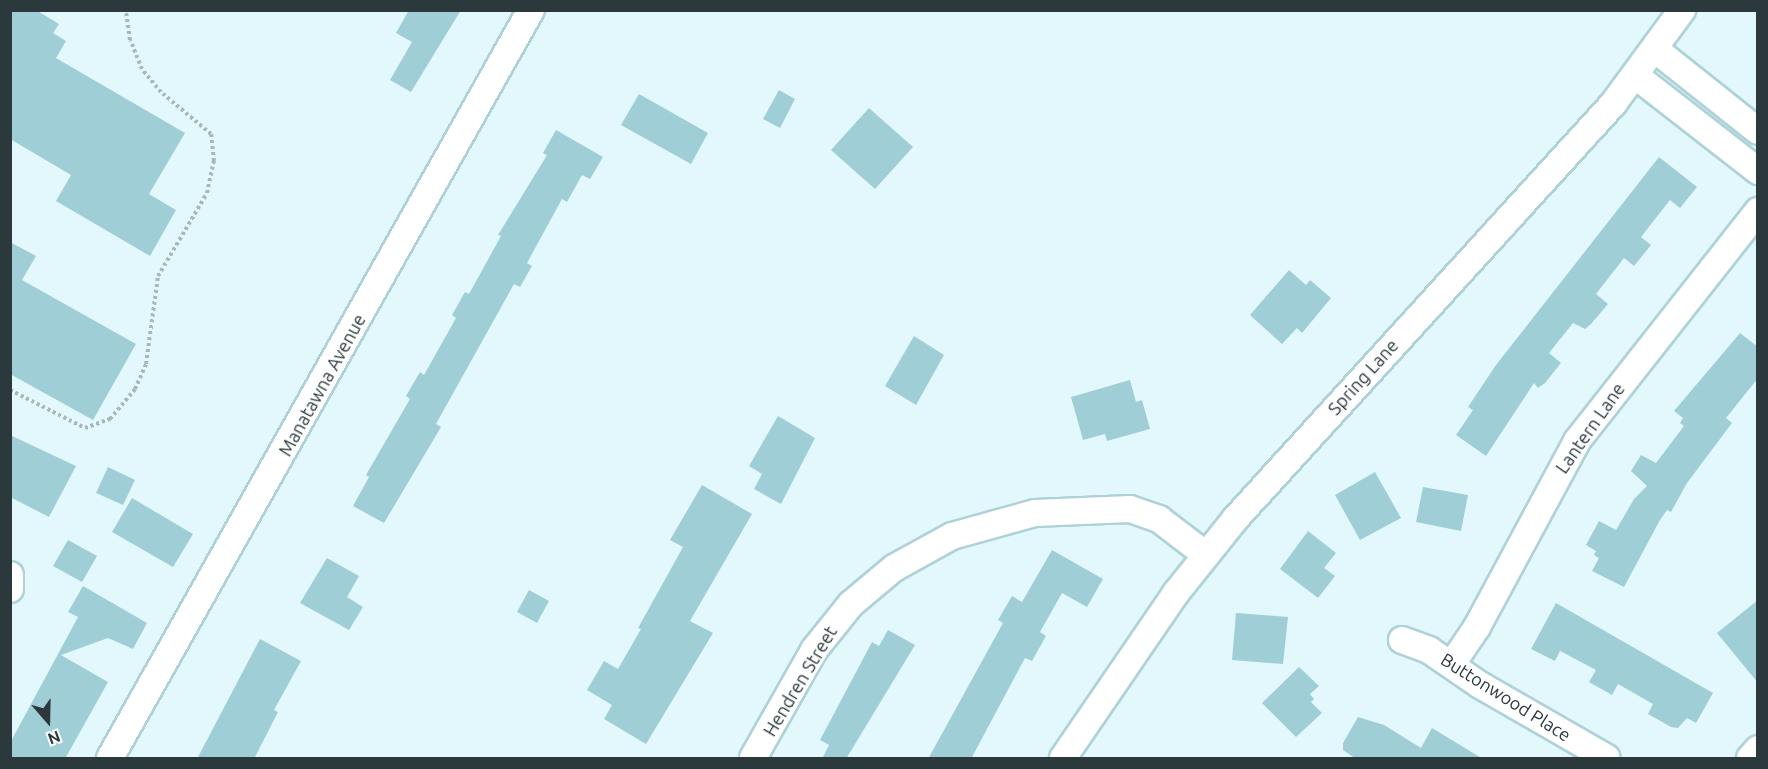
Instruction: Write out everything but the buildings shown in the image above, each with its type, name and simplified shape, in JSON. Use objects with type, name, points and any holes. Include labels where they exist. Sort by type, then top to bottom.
[{"type":"street","name":"Manatawna Avenue","points":[[110,759],[531,10]]},
{"type":"street","name":"Spring Lane","points":[[1062,759],[1206,555],[1275,474],[1636,76],[1682,10]]},
{"type":"street","points":[[1656,50],[1758,131]]},
{"type":"street","points":[[1636,76],[1758,171]]},
{"type":"street","name":"Lantern Lane","points":[[1452,664],[1477,627],[1577,441],[1758,211]]},
{"type":"street","name":"Hendren Street","points":[[753,759],[814,650],[844,612],[894,568],[952,536],[1035,513],[1130,509],[1159,519],[1206,555]]},
{"type":"street","points":[[10,575],[10,589]]},
{"type":"street","name":"Buttonwood Place","points":[[1402,640],[1452,664],[1480,685],[1607,759]]},
{"type":"street","points":[[1750,759],[1758,749]]},
{"type":"path","points":[[10,390],[85,428],[110,419],[135,389],[146,364],[158,276],[207,193],[214,161],[211,134],[161,93],[141,69],[130,40],[126,10]]}]
